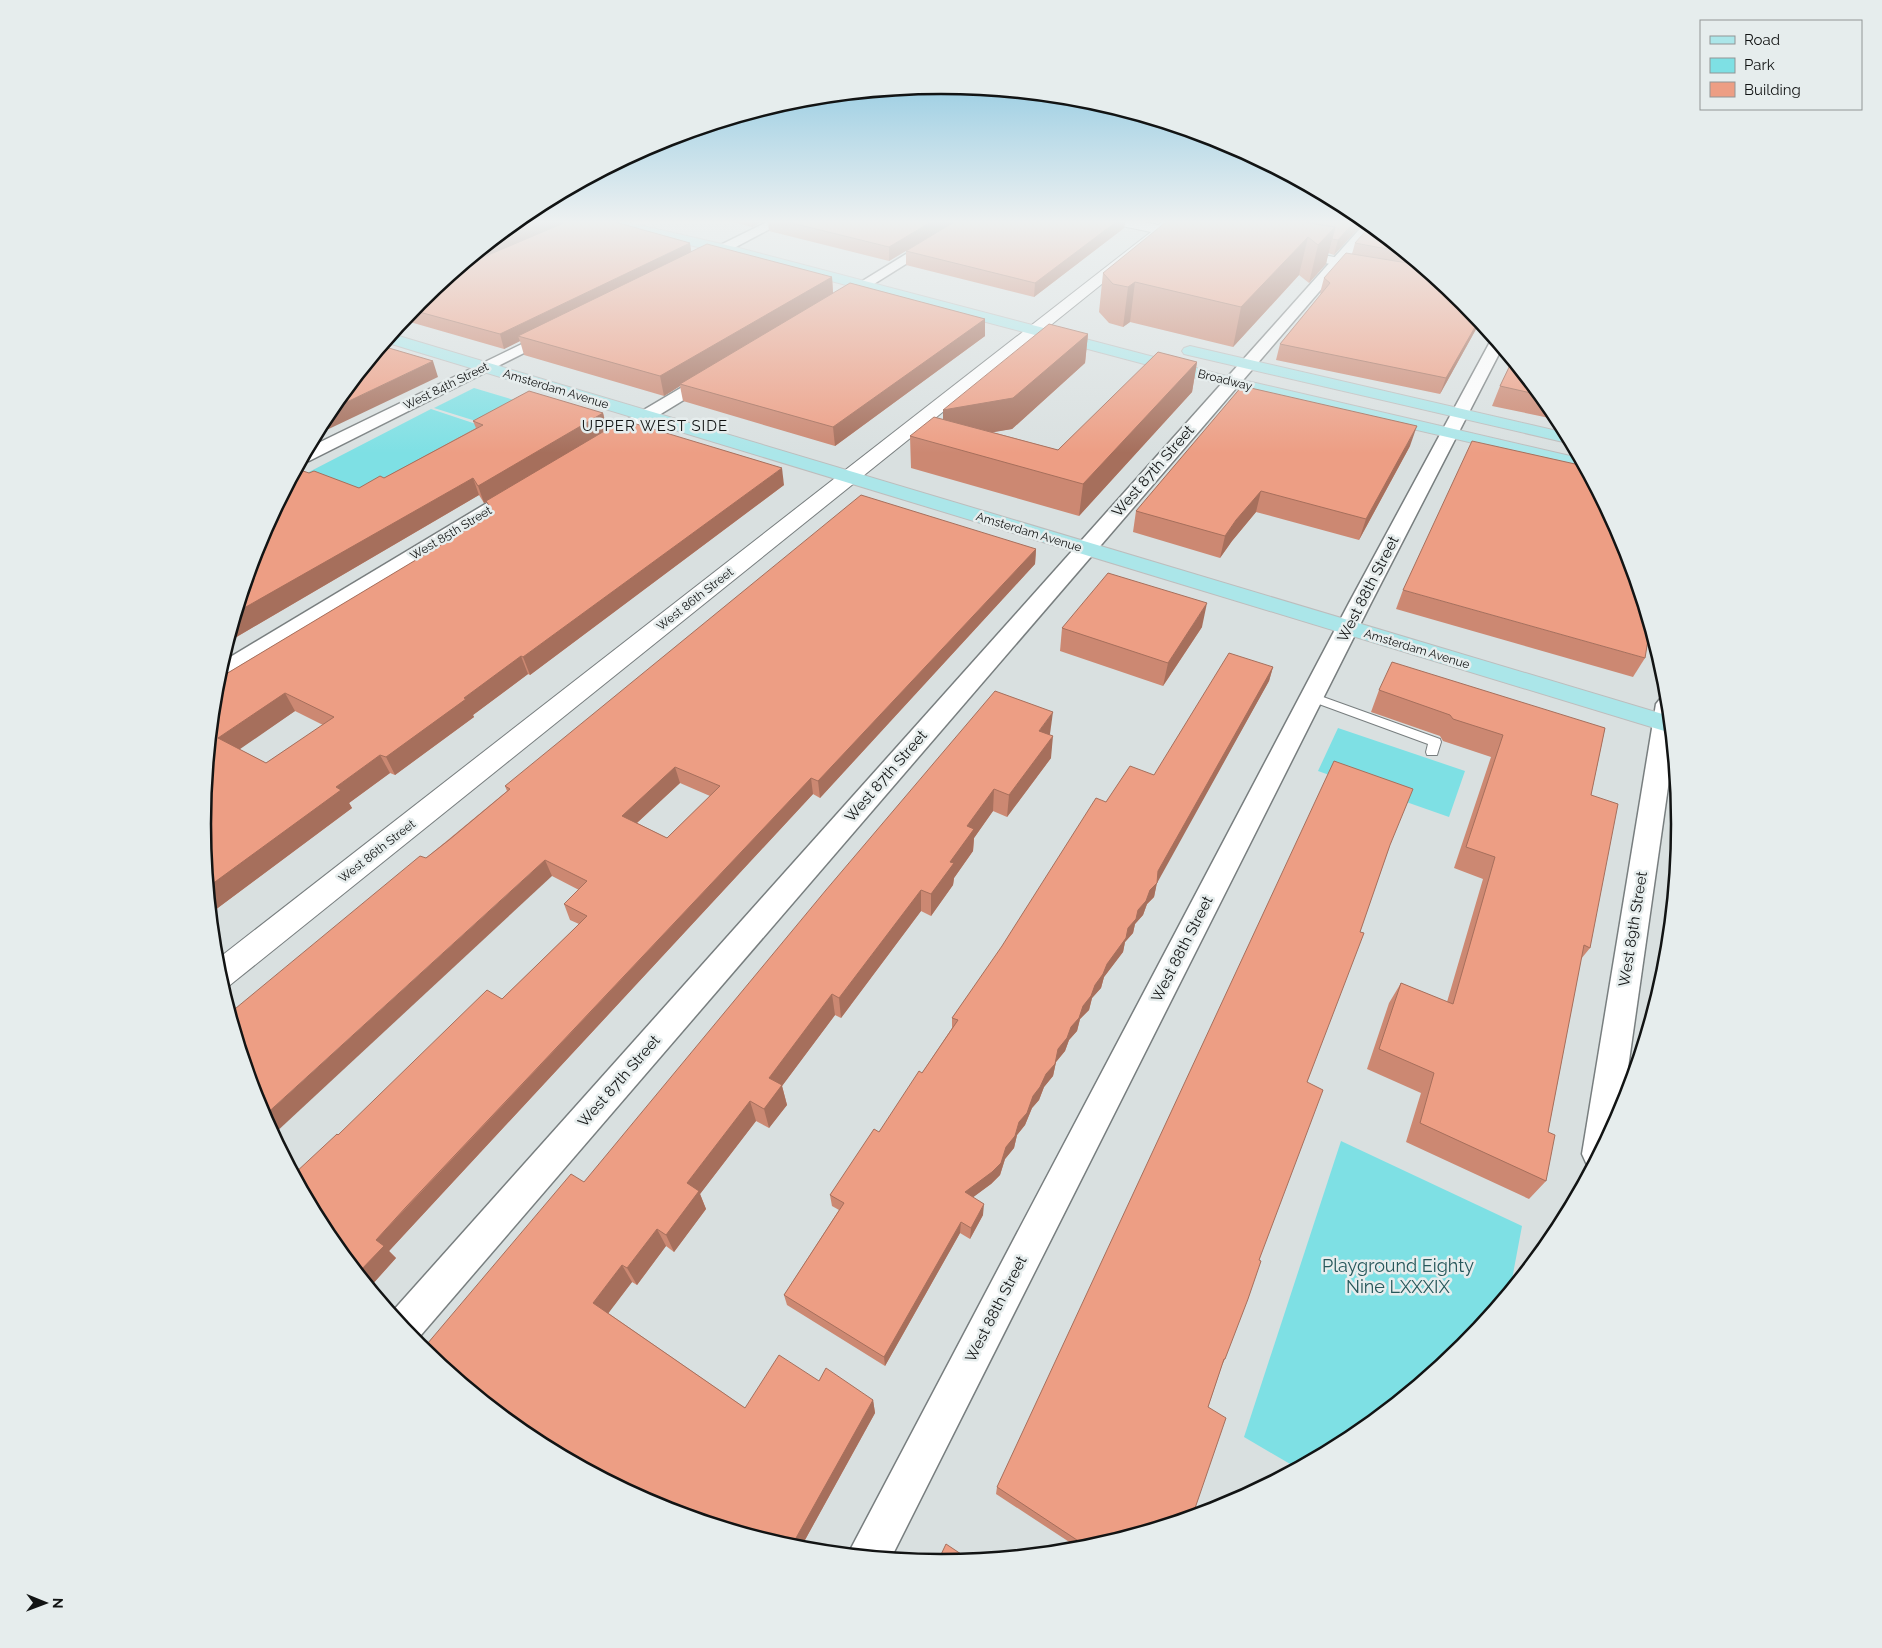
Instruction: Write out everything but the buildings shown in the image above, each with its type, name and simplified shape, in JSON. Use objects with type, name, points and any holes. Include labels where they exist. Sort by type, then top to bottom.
[{"type":"main road","name":"Broadway","points":[[917,299],[1035,330],[1455,423],[1560,438]]},
{"type":"main road","name":"West 86th Street","points":[[226,970],[1075,299]]},
{"type":"main road","points":[[1036,312],[1071,321]]},
{"type":"main road","name":"Amsterdam Avenue","points":[[395,340],[1348,628],[1663,717]]},
{"type":"main road","name":"Broadway","points":[[1173,347],[1238,374]]},
{"type":"main road","name":"Broadway","points":[[1455,423],[1574,462]]},
{"type":"street","points":[[825,308],[840,299]]},
{"type":"street","name":"West 87th Street","points":[[408,1322],[1304,299]]},
{"type":"street","name":"West 84th Street","points":[[313,452],[570,324]]},
{"type":"street","name":"West 88th Street","points":[[872,1551],[1494,348]]},
{"type":"street","points":[[590,449],[727,367]]},
{"type":"street","name":"West 85th Street","points":[[228,668],[531,485]]},
{"type":"street","name":"West 89th Street","points":[[1602,1133],[1666,734]]},
{"type":"lane","points":[[1312,697],[1436,742],[1432,752]]},
{"type":"green space","points":[[474,388],[534,406],[495,427],[434,408]]},
{"type":"green space","points":[[431,409],[491,429],[368,496],[307,473]]},
{"type":"green space","points":[[1338,728],[1465,771],[1449,817],[1318,771]]},
{"type":"green space","name":"Playground Eighty Nine LXXXIX","points":[[1341,1141],[1522,1226],[1512,1278],[1457,1340],[1386,1403],[1347,1431],[1291,1464],[1244,1437]]},
{"type":"district","name":"UPPER WEST SIDE","points":[[655,426]]}]
